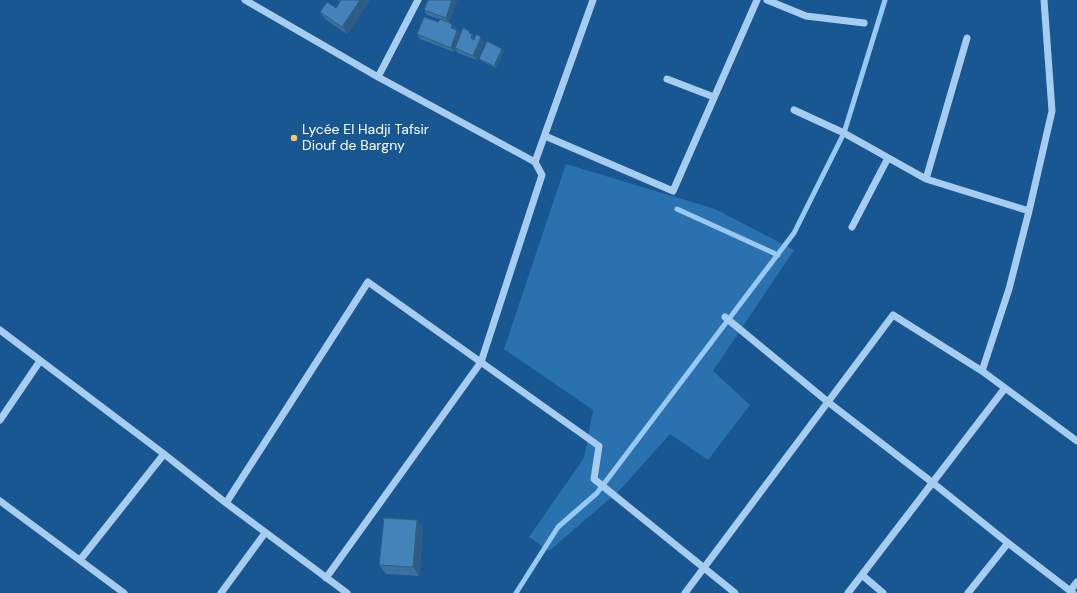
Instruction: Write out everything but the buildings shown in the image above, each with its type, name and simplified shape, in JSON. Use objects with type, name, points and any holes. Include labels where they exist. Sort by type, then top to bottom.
[{"type":"street","points":[[245,0],[378,77],[535,162],[542,176],[481,362],[326,578]]},
{"type":"street","points":[[378,77],[418,0]]},
{"type":"street","points":[[535,162],[593,0]]},
{"type":"street","points":[[545,136],[673,191],[756,0]]},
{"type":"street","points":[[767,0],[806,16],[864,23]]},
{"type":"street","points":[[982,371],[1009,288],[1029,211],[1052,111],[1044,0]]},
{"type":"street","points":[[926,180],[968,38]]},
{"type":"street","points":[[667,79],[714,97]]},
{"type":"street","points":[[794,110],[844,133],[926,180],[1029,211]]},
{"type":"street","points":[[852,227],[888,158]]},
{"type":"street","points":[[226,503],[368,282],[599,446],[594,478],[735,593]]},
{"type":"street","points":[[685,593],[893,315],[982,371],[1077,441]]},
{"type":"street","points":[[725,317],[828,402],[1072,592],[1077,582]]},
{"type":"street","points":[[0,330],[164,454],[226,503],[347,593]]},
{"type":"street","points":[[0,420],[40,360]]},
{"type":"street","points":[[848,593],[1005,388]]},
{"type":"street","points":[[80,560],[164,454]]},
{"type":"street","points":[[0,501],[124,593]]},
{"type":"street","points":[[221,593],[266,533]]},
{"type":"street","points":[[968,593],[1008,543]]},
{"type":"street","points":[[862,575],[883,593]]},
{"type":"shaded area","points":[[566,164],[715,209],[794,250],[713,371],[750,405],[708,460],[670,434],[620,490],[549,551],[529,537],[584,458],[593,410],[504,349]]},
{"type":"waterway","points":[[516,593],[558,527],[597,493],[794,233],[844,133],[885,0]]},
{"type":"waterway","points":[[677,209],[778,255]]},
{"type":"place","name":"Lycée El Hadji Tafsir Diouf de Bargny","points":[[294,138]]}]
